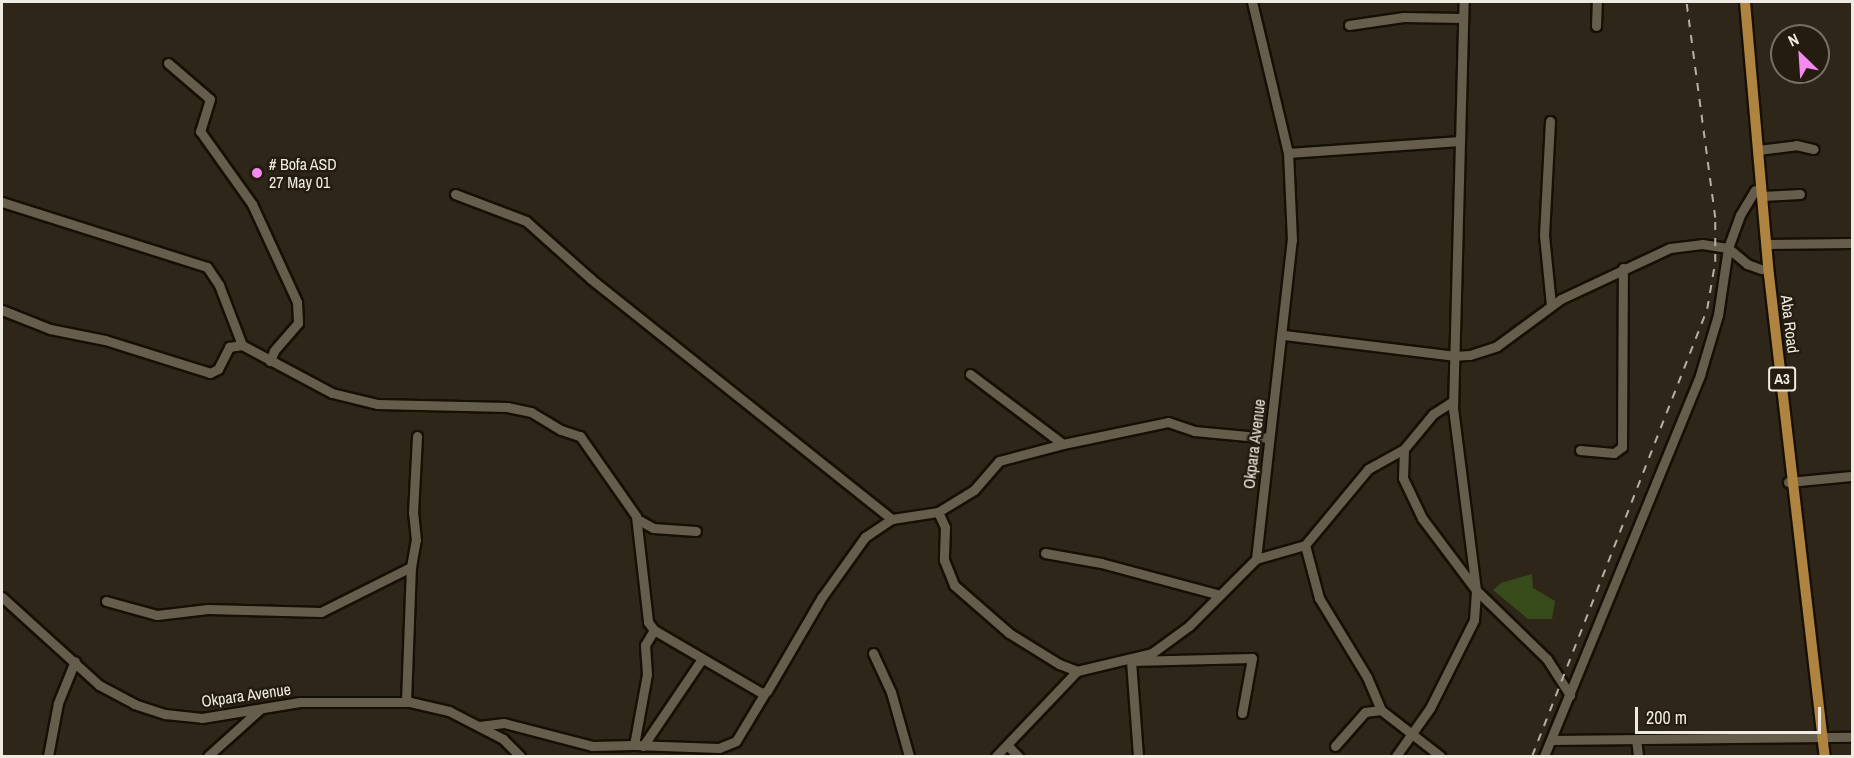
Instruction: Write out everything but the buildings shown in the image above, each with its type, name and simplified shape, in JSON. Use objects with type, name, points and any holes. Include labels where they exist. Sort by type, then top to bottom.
[{"type":"main road","name":"Aba Road","points":[[1738,2],[1819,738],[1818,756]]},
{"type":"main road","name":"Aba Road","points":[[1744,2],[1758,150],[1761,269],[1791,482]]},
{"type":"main road","name":"Aba Road","points":[[1819,738],[1825,756]]},
{"type":"street","name":"Okpara Avenue","points":[[1252,2],[1287,153],[1292,240],[1284,335],[1269,438],[1256,560]]},
{"type":"street","points":[[1396,756],[1413,734],[1462,647],[1474,620],[1476,590],[1453,401],[1464,2]]},
{"type":"street","points":[[1596,26],[1597,2]]},
{"type":"street","points":[[1348,26],[1403,17],[1463,18]]},
{"type":"street","points":[[168,63],[210,99],[200,131],[252,204],[297,302],[298,323],[274,351],[270,361]]},
{"type":"street","points":[[1550,121],[1544,235],[1551,305]]},
{"type":"street","points":[[1287,153],[1460,141]]},
{"type":"street","points":[[1758,150],[1796,145],[1814,150]]},
{"type":"street","points":[[1544,756],[1700,375],[1718,315],[1728,248],[1740,215],[1758,193],[1800,194]]},
{"type":"street","points":[[455,194],[526,220],[591,279],[892,519]]},
{"type":"street","points":[[2,202],[207,267],[219,285],[242,345]]},
{"type":"street","points":[[1766,244],[1852,243]]},
{"type":"street","points":[[1284,335],[1454,356],[1497,346],[1551,305],[1623,268],[1688,245],[1728,248],[1747,264],[1761,269]]},
{"type":"street","points":[[1580,450],[1614,453],[1622,447],[1623,268]]},
{"type":"street","points":[[2,310],[50,329],[105,340],[210,374],[219,369],[229,347],[242,345],[332,393],[355,400],[531,412],[561,430],[580,436],[628,499],[637,519],[645,612],[654,630],[765,693]]},
{"type":"street","points":[[970,374],[1063,444]]},
{"type":"street","points":[[1131,661],[1152,653],[1190,626],[1217,594],[1256,560],[1305,545],[1368,469],[1404,449],[1433,414],[1453,401]]},
{"type":"street","points":[[479,726],[504,723],[592,746],[719,748],[736,741],[822,597],[860,545],[892,519],[938,512],[974,490],[999,461],[1063,444],[1168,422],[1194,431],[1269,438]]},
{"type":"street","points":[[406,702],[411,567],[416,540],[413,513],[417,436]]},
{"type":"street","points":[[1404,449],[1403,478],[1415,505],[1476,590],[1547,659],[1570,696]]},
{"type":"street","points":[[1791,482],[1852,476]]},
{"type":"street","points":[[938,512],[945,526],[944,560],[954,585],[1009,633],[1059,664],[1077,671],[1131,661],[1252,658],[1242,713]]},
{"type":"street","points":[[637,519],[653,528],[696,531]]},
{"type":"street","points":[[1305,545],[1319,598],[1367,677],[1381,710],[1440,756]]},
{"type":"street","points":[[1045,553],[1101,563],[1217,594]]},
{"type":"street","points":[[106,601],[157,615],[208,609],[321,612],[411,567]]},
{"type":"street","name":"Okpara Avenue","points":[[2,597],[99,685],[134,704],[165,714],[202,718],[300,702],[406,702],[449,711],[503,739],[520,756]]},
{"type":"street","points":[[639,745],[647,674],[645,645],[654,630]]},
{"type":"street","points":[[873,652],[891,692],[909,756]]},
{"type":"street","points":[[639,745],[702,659]]},
{"type":"street","points":[[48,756],[58,703],[75,661]]},
{"type":"street","points":[[1131,661],[1138,756]]},
{"type":"street","points":[[996,756],[1077,671]]},
{"type":"street","points":[[208,756],[260,710]]},
{"type":"street","points":[[1335,746],[1365,712],[1381,710]]},
{"type":"street","points":[[1551,740],[1852,737]]},
{"type":"street","points":[[1636,739],[1638,756]]},
{"type":"street","points":[[1007,745],[1017,756]]},
{"type":"green space","points":[[1532,574],[1533,588],[1555,601],[1552,619],[1528,619],[1493,590],[1501,583]]},
{"type":"railway","points":[[1532,756],[1707,309],[1715,262],[1715,218],[1686,2]]},
{"type":"place","name":"# Bofa ASD 27 May 01","points":[[257,173]]}]
